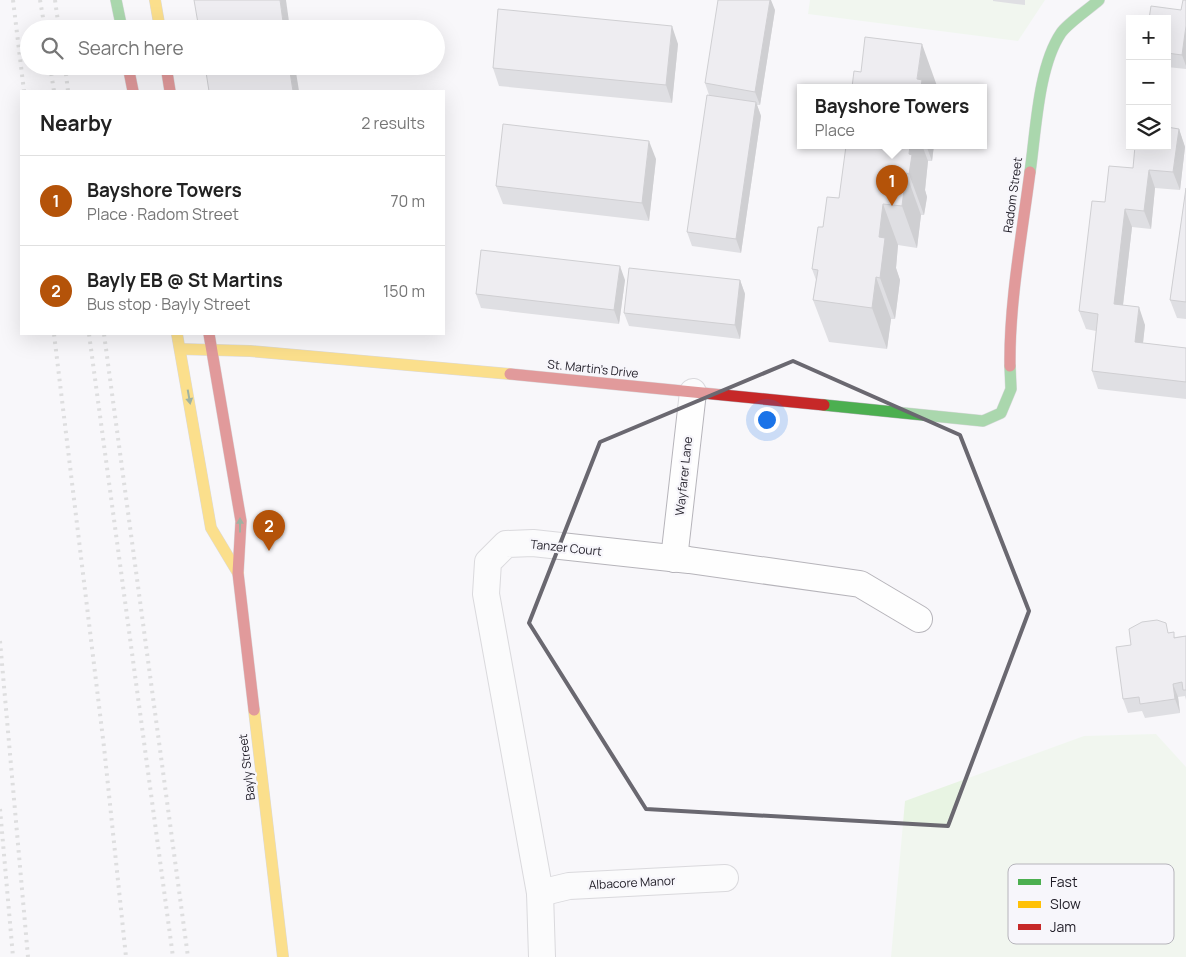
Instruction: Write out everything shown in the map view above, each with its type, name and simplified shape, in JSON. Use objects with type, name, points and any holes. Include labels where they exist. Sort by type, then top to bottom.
[{"type":"street","points":[[116,0],[120,20]]},
{"type":"street","points":[[155,0],[158,20]]},
{"type":"street","name":"Radom Street","points":[[1002,413],[1011,389],[1010,352],[1016,279],[1045,72],[1050,55],[1062,32],[1099,0]]},
{"type":"street","points":[[130,75],[133,90]]},
{"type":"street","points":[[167,75],[170,90]]},
{"type":"street","name":"Bayly Street","points":[[177,335],[211,528],[238,573]]},
{"type":"street","name":"Bayly Street","points":[[209,335],[241,521],[238,573],[283,957]]},
{"type":"street","name":"St. Martin's Drive","points":[[180,349],[260,352],[447,368],[983,421],[1002,413]]},
{"type":"street","name":"Wayfarer Lane","points":[[674,559],[693,392]]},
{"type":"street","name":"Tanzer Court","points":[[542,957],[540,893],[486,594],[488,562],[506,544],[533,543],[674,559],[860,584],[919,619]]},
{"type":"street","name":"Albacore Manor","points":[[540,893],[569,886],[725,878]]},
{"type":"highlighted area","points":[[793,361],[960,435],[1029,611],[948,826],[646,809],[529,623],[600,442]]},
{"type":"green space","points":[[810,0],[1045,0],[1018,41],[808,14]]},
{"type":"green space","points":[[1156,734],[1186,767],[1186,957],[891,957],[905,801],[1084,736]]},
{"type":"building","points":[[194,0],[280,0],[283,20],[197,20]]},
{"type":"building","points":[[718,0],[770,0],[755,92],[705,83]]},
{"type":"building","points":[[1183,0],[1186,0],[1186,26],[1182,55],[1171,54],[1171,15],[1150,15],[1151,6],[1181,10]]},
{"type":"building","points":[[498,9],[672,26],[666,85],[493,68]]},
{"type":"building","points":[[865,37],[922,44],[917,79],[922,80],[921,84],[852,84],[854,71],[861,72]]},
{"type":"building","points":[[206,75],[290,75],[293,90],[209,90]]},
{"type":"building","points":[[707,95],[756,102],[736,239],[687,232]]},
{"type":"building","points":[[503,124],[649,141],[642,203],[496,186]]},
{"type":"building","points":[[1171,128],[1179,129],[1173,172],[1149,170],[1144,211],[1125,209],[1114,304],[1139,307],[1135,342],[1186,348],[1186,382],[1092,371],[1098,314],[1079,311],[1092,201],[1105,202],[1109,166],[1133,168],[1135,150],[1171,150]]},
{"type":"building","points":[[846,149],[910,149],[909,154],[912,155],[909,174],[906,173],[902,206],[883,204],[879,237],[885,238],[880,278],[876,277],[872,308],[813,300],[818,270],[812,269],[818,227],[823,227],[827,197],[839,198]]},
{"type":"building","points":[[1186,188],[1186,302],[1170,300]]},
{"type":"building","points":[[481,250],[620,266],[614,310],[476,294]]},
{"type":"building","points":[[629,268],[740,280],[735,325],[624,313]]},
{"type":"building","points":[[1157,620],[1166,623],[1168,633],[1174,632],[1174,638],[1186,636],[1186,690],[1183,690],[1182,682],[1173,684],[1175,699],[1140,704],[1139,697],[1123,699],[1116,647],[1131,645],[1129,629],[1142,622]]},
{"type":"railway","points":[[13,0],[20,58]]},
{"type":"railway","points":[[40,0],[43,20]]},
{"type":"railway","points":[[55,0],[58,20]]},
{"type":"railway","points":[[22,75],[24,90]]},
{"type":"railway","points":[[51,75],[54,90]]},
{"type":"railway","points":[[66,75],[68,90]]},
{"type":"railway","points":[[54,335],[104,747],[126,957]]},
{"type":"railway","points":[[89,335],[173,957]]},
{"type":"railway","points":[[104,335],[188,957]]},
{"type":"railway","points":[[0,641],[28,957]]},
{"type":"railway","points":[[0,809],[13,957]]},
{"type":"traffic: fast","points":[[116,0],[120,20]]},
{"type":"traffic: fast","points":[[1030,172],[1039,100],[1047,63],[1053,47],[1064,29],[1099,0]]},
{"type":"traffic: fast","points":[[824,405],[983,421],[1001,413],[1011,389],[1010,366]]},
{"type":"traffic: slow","points":[[155,0],[158,20]]},
{"type":"traffic: slow","points":[[177,335],[211,528],[238,573]]},
{"type":"traffic: slow","points":[[180,349],[250,351],[510,374]]},
{"type":"traffic: slow","points":[[254,710],[283,957]]},
{"type":"traffic: jam","points":[[130,75],[133,90]]},
{"type":"traffic: jam","points":[[167,75],[170,90]]},
{"type":"traffic: jam","points":[[1010,366],[1014,294],[1030,172]]},
{"type":"traffic: jam","points":[[209,335],[241,521],[238,573],[254,710]]},
{"type":"traffic: jam","points":[[510,374],[824,405]]},
{"type":"place","name":"Bayshore Towers","points":[[892,206]]},
{"type":"place","name":"Bayly EB @ St Martins","points":[[269,551]]}]
